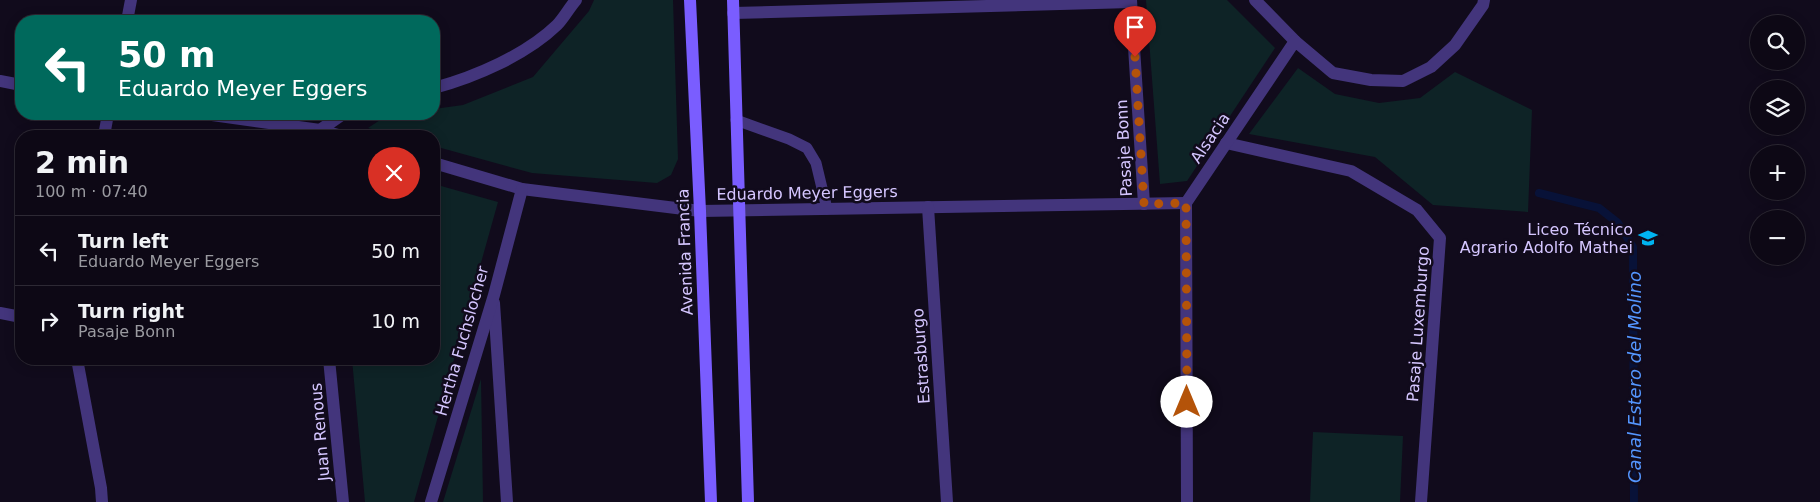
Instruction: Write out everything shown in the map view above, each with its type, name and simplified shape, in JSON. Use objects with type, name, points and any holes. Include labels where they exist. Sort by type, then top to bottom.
[{"type":"main road","name":"Avenida Francia","points":[[690,0],[700,211],[710,502]]},
{"type":"main road","points":[[733,0],[748,502]]},
{"type":"street","points":[[128,15],[131,0]]},
{"type":"street","points":[[440,86],[456,82],[515,56],[557,24],[576,0]]},
{"type":"street","points":[[1255,0],[1294,41],[1333,73],[1371,80],[1403,82],[1431,66],[1455,45],[1483,5],[1484,0]]},
{"type":"street","points":[[733,13],[1131,1]]},
{"type":"street","name":"Pasaje Bonn","points":[[1131,1],[1144,204]]},
{"type":"street","name":"Alsacia","points":[[1186,203],[1294,41]]},
{"type":"street","points":[[0,81],[15,84]]},
{"type":"street","points":[[241,120],[301,130]]},
{"type":"street","points":[[323,130],[335,120]]},
{"type":"street","name":"Pasaje Luxemburgo","points":[[1226,143],[1351,171],[1417,210],[1440,238],[1421,502]]},
{"type":"street","name":"Eduardo Meyer Eggers","points":[[440,165],[522,189],[700,211],[1186,203]]},
{"type":"street","name":"Hertha Fuchslocher","points":[[431,502],[494,295],[522,189]]},
{"type":"street","points":[[1186,203],[1187,502]]},
{"type":"street","name":"Estrasburgo","points":[[928,207],[947,502]]},
{"type":"street","points":[[494,295],[507,502]]},
{"type":"street","points":[[0,313],[15,316]]},
{"type":"street","points":[[78,365],[102,502]]},
{"type":"street","name":"Juan Renous","points":[[331,365],[343,502]]},
{"type":"lane","points":[[736,120],[789,139],[807,148],[816,163],[827,209]]},
{"type":"green space","points":[[594,0],[673,0],[678,159],[671,175],[657,183],[532,173],[440,148],[440,130],[376,130],[368,128],[380,120],[440,120],[440,108],[463,105],[533,77],[589,11]]},
{"type":"green space","points":[[1146,0],[1227,0],[1275,48],[1187,181],[1160,184]]},
{"type":"green space","points":[[1298,68],[1335,94],[1379,103],[1420,98],[1455,72],[1532,110],[1528,212],[1433,205],[1375,157],[1249,134]]},
{"type":"green space","points":[[440,186],[498,202],[414,502],[365,502],[353,365],[440,365]]},
{"type":"green space","points":[[481,379],[483,502],[443,502]]},
{"type":"green space","points":[[1313,432],[1403,436],[1400,502],[1310,502]]},
{"type":"waterway","name":"Canal Estero del Molino","points":[[1539,193],[1599,208],[1618,223],[1633,247],[1634,502]]},
{"type":"place","name":"Liceo Técnico Agrario Adolfo Mathei","points":[[1648,238]]},
{"type":"route","points":[[1135,57],[1144,204],[1186,203],[1187,402]]}]
